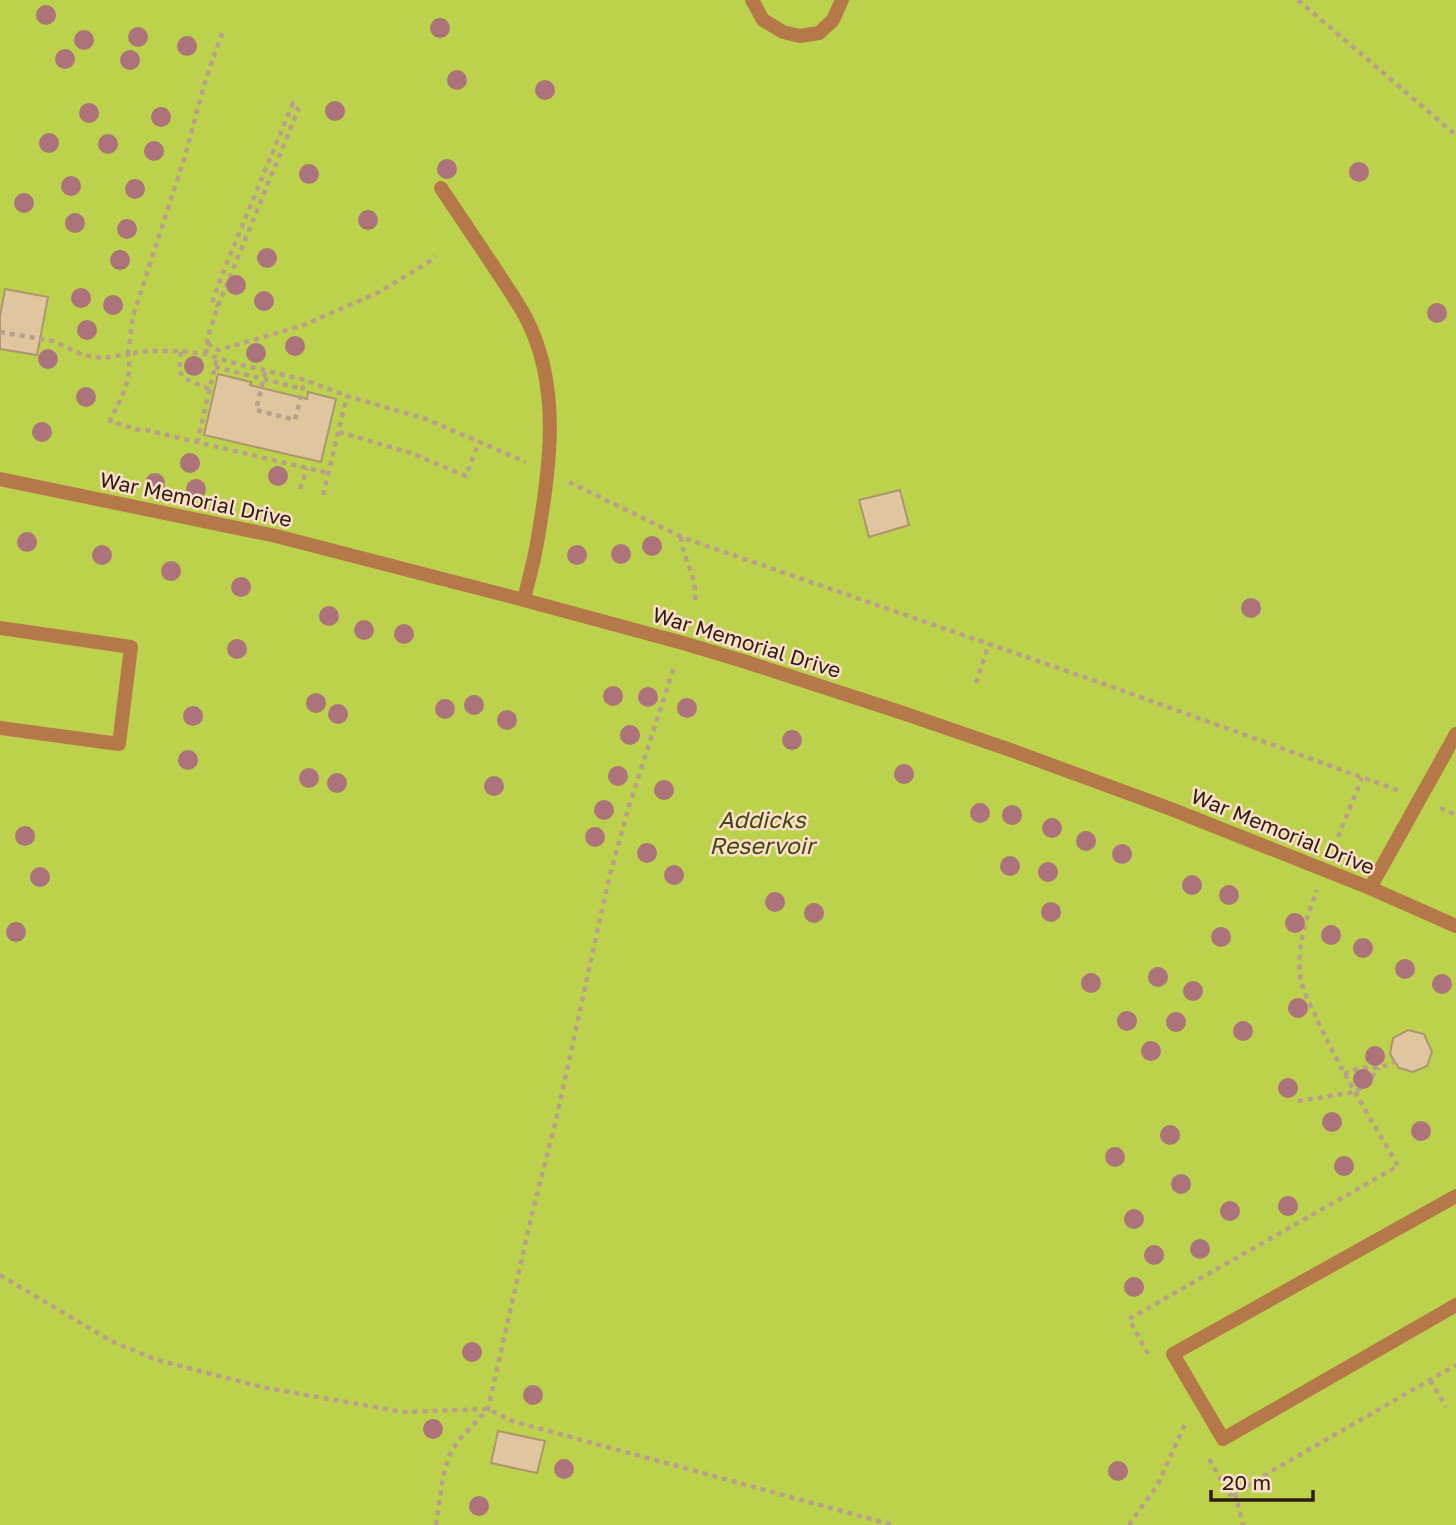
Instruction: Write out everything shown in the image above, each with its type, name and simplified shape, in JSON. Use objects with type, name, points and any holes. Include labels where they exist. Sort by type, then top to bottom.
[{"type":"street","points":[[752,0],[763,20],[783,32],[800,36],[819,33],[834,20],[842,0]]},
{"type":"street","points":[[441,188],[526,319],[545,373],[549,398],[548,471],[537,545],[524,600]]},
{"type":"street","name":"War Memorial Drive","points":[[0,479],[276,536],[683,643],[1016,752],[1171,809],[1370,888],[1456,926]]},
{"type":"street","points":[[0,628],[131,647],[120,744],[0,728]]},
{"type":"street","points":[[1370,888],[1456,734]]},
{"type":"street","points":[[1456,1196],[1173,1354],[1223,1439],[1456,1305]]},
{"type":"path","points":[[1298,0],[1456,135]]},
{"type":"path","points":[[222,33],[134,316],[128,354],[131,375],[110,421],[138,430],[328,473]]},
{"type":"path","points":[[206,354],[207,341],[218,306],[298,110],[293,103],[221,277],[212,303],[218,306]]},
{"type":"path","points":[[207,341],[214,349],[219,350],[304,326],[399,281],[435,256]]},
{"type":"path","points":[[0,332],[53,341],[83,355],[103,358],[150,351],[206,354],[265,372],[304,380],[347,396],[426,419],[548,471],[681,537],[1387,785],[1456,815]]},
{"type":"path","points":[[230,362],[228,350],[235,345]]},
{"type":"path","points":[[179,352],[179,371],[184,378],[209,389]]},
{"type":"path","points":[[197,443],[217,358]]},
{"type":"path","points":[[215,367],[303,389]]},
{"type":"path","points":[[265,372],[256,410],[295,420],[304,380]]},
{"type":"path","points":[[323,495],[347,396]]},
{"type":"path","points":[[339,432],[411,453],[466,476],[479,442]]},
{"type":"path","points":[[300,489],[307,468]]},
{"type":"path","points":[[681,537],[683,555],[695,590],[695,600]]},
{"type":"path","points":[[976,683],[989,644]]},
{"type":"path","points":[[436,1525],[449,1456],[457,1442],[488,1409],[609,878],[675,663]]},
{"type":"path","points":[[1338,837],[1362,778]]},
{"type":"path","points":[[1129,1320],[1398,1166],[1344,1074],[1300,978],[1302,940],[1318,889]]},
{"type":"path","points":[[1344,1074],[1360,1068],[1379,1068],[1395,1062]]},
{"type":"path","points":[[1298,1101],[1355,1092],[1367,1083],[1379,1068]]},
{"type":"path","points":[[0,1275],[111,1342],[157,1360],[266,1388],[403,1412],[488,1409],[512,1421],[893,1525]]},
{"type":"path","points":[[1243,1525],[1232,1494],[1456,1365]]},
{"type":"path","points":[[1430,1380],[1446,1407]]},
{"type":"path","points":[[1129,1525],[1157,1484],[1187,1420]]},
{"type":"water","name":"Addicks Reservoir","points":[[0,0],[1456,0],[1456,1525],[0,1525]]},
{"type":"building","points":[[5,289],[48,297],[37,355],[0,349],[0,316]]},
{"type":"building","points":[[218,374],[307,399],[308,392],[336,399],[321,462],[204,435]]},
{"type":"building","points":[[900,490],[909,525],[869,537],[859,500]]},
{"type":"building","points":[[1408,1030],[1424,1034],[1432,1052],[1427,1066],[1413,1072],[1399,1068],[1390,1054],[1393,1038]]},
{"type":"building","points":[[498,1431],[545,1441],[537,1473],[491,1463]]}]
